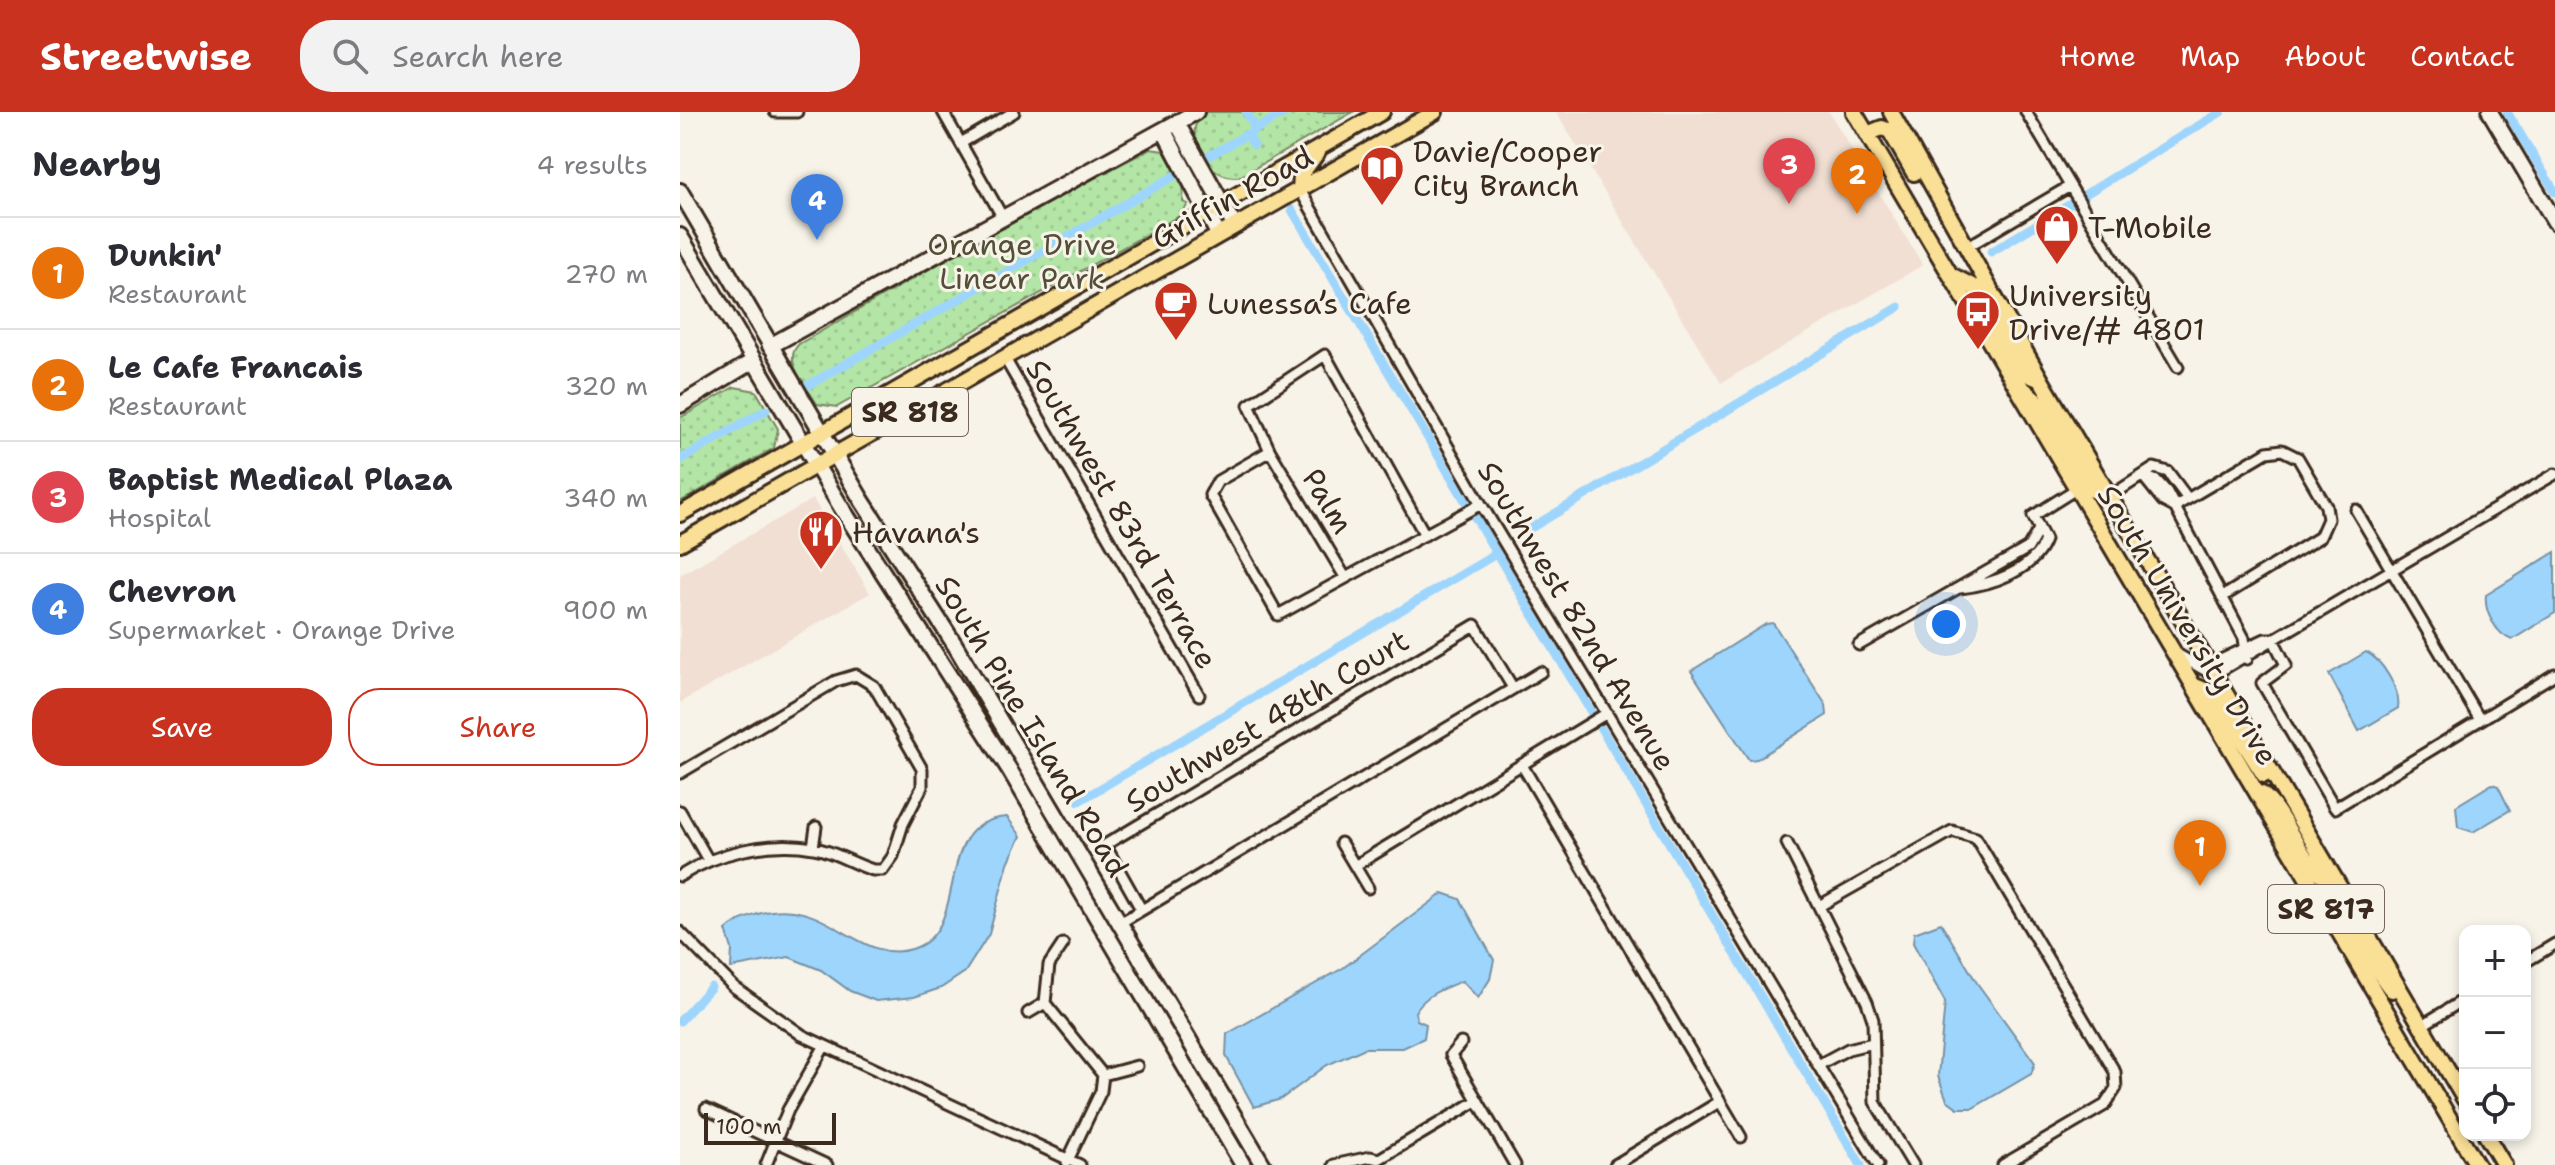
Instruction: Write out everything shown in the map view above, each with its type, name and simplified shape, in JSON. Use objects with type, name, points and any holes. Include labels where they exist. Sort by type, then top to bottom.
[{"type":"main road","points":[[770,346],[1196,112]]},
{"type":"main road","name":"Griffin Road","points":[[680,514],[1219,197],[1382,112]]},
{"type":"main road","name":"Griffin Road","points":[[680,543],[1435,112]]},
{"type":"main road","name":"South University Drive","points":[[1854,112],[2476,1162]]},
{"type":"main road","name":"South University Drive","points":[[1891,112],[2041,380],[2459,1090]]},
{"type":"main road","points":[[2490,112],[2555,222]]},
{"type":"main road","points":[[1170,127],[1218,234]]},
{"type":"main road","points":[[1867,134],[1882,128],[1890,131],[1936,212],[1964,242]]},
{"type":"main road","points":[[1178,142],[1219,197],[1234,225]]},
{"type":"main road","points":[[1300,190],[1305,167],[1325,144]]},
{"type":"main road","name":"South Pine Island Road","points":[[680,191],[812,417],[955,645],[1263,1165]]},
{"type":"main road","name":"South Pine Island Road","points":[[680,236],[816,466],[1009,769],[1243,1165]]},
{"type":"main road","points":[[1950,275],[1974,287],[2024,373],[2041,380]]},
{"type":"main road","points":[[680,405],[753,361]]},
{"type":"main road","points":[[2001,363],[2043,406],[2093,490],[2109,497]]},
{"type":"main road","points":[[2195,686],[2212,693],[2259,771],[2275,780]]},
{"type":"main road","points":[[2255,789],[2277,807],[2314,867],[2335,881]]},
{"type":"main road","points":[[2323,904],[2340,911],[2381,978],[2409,1007]]},
{"type":"main road","points":[[1161,1026],[1176,1018]]},
{"type":"main road","points":[[2490,1141],[2504,1165]]},
{"type":"street","points":[[775,112],[797,112]]},
{"type":"street","points":[[943,112],[1003,218]]},
{"type":"street","points":[[961,143],[1014,112]]},
{"type":"street","points":[[2026,112],[2178,367]]},
{"type":"street","points":[[1964,242],[2070,186]]},
{"type":"street","name":"Southwest 82nd Avenue","points":[[1300,190],[1603,715],[1820,1064],[1878,1165]]},
{"type":"street","name":"Palm","points":[[1345,577],[1270,451],[1249,405],[1325,355],[1425,535]]},
{"type":"street","name":"Southwest 83rd Terrace","points":[[1004,357],[1199,695]]},
{"type":"street","points":[[2174,507],[2267,452],[2282,450],[2298,458],[2326,506],[2328,519],[2320,537],[2222,597]]},
{"type":"street","points":[[1270,451],[1218,481],[1210,495],[1278,615],[1480,504]]},
{"type":"street","points":[[2109,497],[2143,476],[2147,470],[2161,469],[2188,499]]},
{"type":"street","points":[[2175,653],[2210,670],[2270,643],[2555,474]]},
{"type":"street","points":[[2143,476],[2157,481],[2167,492],[2222,597],[2246,654]]},
{"type":"street","points":[[2143,476],[2163,501],[2174,507]]},
{"type":"street","points":[[2167,492],[2179,486]]},
{"type":"street","points":[[1957,588],[1979,586],[2007,575],[2042,549],[2045,540],[2033,516],[2076,489]]},
{"type":"street","points":[[2356,510],[2480,720]]},
{"type":"street","points":[[1859,645],[2028,548],[2038,531]]},
{"type":"street","points":[[2000,564],[2007,575]]},
{"type":"street","name":"Southwest 48th Court","points":[[1141,909],[1105,845],[1475,625],[1513,688]]},
{"type":"street","name":"South University Drive","points":[[2270,643],[2286,665],[2262,683],[2335,808],[2555,674]]},
{"type":"street","points":[[1120,923],[1541,672]]},
{"type":"street","points":[[680,773],[836,681],[852,675],[861,676],[874,686],[922,769],[924,780],[903,824],[893,856],[883,870],[873,870],[813,847],[757,848],[708,860],[680,876]]},
{"type":"street","points":[[1356,865],[1603,715]]},
{"type":"street","points":[[1522,765],[1741,1137]]},
{"type":"street","points":[[680,811],[708,860]]},
{"type":"street","points":[[813,847],[816,827]]},
{"type":"street","points":[[1821,905],[1952,831],[1976,838],[2115,1072],[2116,1088],[2105,1105],[2003,1165]]},
{"type":"street","points":[[1341,843],[1368,888]]},
{"type":"street","points":[[1787,843],[1821,905],[1867,1002],[1873,1020],[1875,1102],[1913,1165]]},
{"type":"street","points":[[680,932],[734,987],[780,1021],[824,1047],[1067,1162],[1080,1165]]},
{"type":"street","points":[[1063,944],[1049,965],[1045,1003],[1103,1075],[1101,1091],[1067,1162]]},
{"type":"street","points":[[2531,958],[2555,944]]},
{"type":"street","points":[[1028,1013],[1045,1003]]},
{"type":"street","points":[[2421,1026],[2459,1003]]},
{"type":"street","points":[[1461,1043],[1451,1055],[1475,1102],[1515,1165]]},
{"type":"street","points":[[1820,1064],[1848,1049],[1873,1043]]},
{"type":"street","points":[[766,1165],[775,1140],[824,1047]]},
{"type":"street","points":[[1103,1075],[1137,1066]]},
{"type":"street","points":[[1334,1165],[1378,1162],[1475,1102]]},
{"type":"street","points":[[1615,1165],[1719,1102]]},
{"type":"street","points":[[706,1109],[827,1165]]},
{"type":"shaded area","points":[[1556,112],[1829,112],[1923,265],[1721,383]]},
{"type":"shaded area","points":[[813,499],[870,593],[680,703],[680,575]]},
{"type":"green space","points":[[1204,112],[1353,112],[1241,176],[1229,176],[1209,165],[1196,144],[1194,132]]},
{"type":"green space","name":"Orange Drive Linear Park","points":[[1150,149],[1164,151],[1184,183],[1183,202],[1188,204],[1181,215],[837,407],[817,404],[794,366],[794,351],[799,344],[1020,217]]},
{"type":"green space","points":[[734,387],[756,391],[778,429],[774,448],[680,502],[680,418]]},
{"type":"water","points":[[2555,552],[2555,613],[2512,640],[2506,637],[2492,622],[2486,595]]},
{"type":"water","points":[[1773,623],[1826,705],[1827,715],[1757,759],[1749,760],[1691,671],[1766,624]]},
{"type":"water","points":[[2366,652],[2378,661],[2389,676],[2397,693],[2398,708],[2359,731],[2329,674]]},
{"type":"water","points":[[2492,784],[2498,786],[2510,810],[2473,832],[2458,827],[2456,806]]},
{"type":"water","points":[[1007,817],[1021,836],[1008,863],[989,934],[965,972],[941,988],[914,997],[876,1001],[850,991],[821,970],[789,957],[731,968],[732,949],[726,930],[749,917],[782,910],[822,920],[875,948],[893,952],[912,949],[931,938],[942,921],[959,856],[968,837],[983,823]]},
{"type":"water","points":[[1443,893],[1460,899],[1494,960],[1490,979],[1478,998],[1462,981],[1442,989],[1424,1001],[1415,1012],[1417,1020],[1426,1024],[1424,1038],[1403,1048],[1365,1048],[1327,1065],[1281,1099],[1254,1107],[1226,1056],[1227,1034],[1343,968]]},
{"type":"water","points":[[1941,923],[1977,983],[2035,1063],[2031,1074],[1973,1108],[1958,1108],[1947,1100],[1938,1076],[1945,1002],[1913,943],[1914,933]]},
{"type":"waterway","points":[[1246,112],[1256,129]]},
{"type":"waterway","points":[[807,386],[1286,112]]},
{"type":"waterway","points":[[2084,195],[2221,112]]},
{"type":"waterway","points":[[2507,112],[2555,192]]},
{"type":"waterway","points":[[1247,134],[1254,145]]},
{"type":"waterway","points":[[1991,252],[2072,203]]},
{"type":"waterway","points":[[1292,210],[1861,1165]]},
{"type":"waterway","points":[[1521,534],[1899,307]]},
{"type":"waterway","points":[[680,460],[766,410]]},
{"type":"waterway","points":[[1079,801],[1496,554]]},
{"type":"waterway","points":[[680,1021],[711,987]]},
{"type":"place","name":"Baptist Medical Plaza","points":[[1789,204]]},
{"type":"place","name":"Davie/Cooper City Branch","points":[[1382,207]]},
{"type":"place","name":"Le Cafe Francais","points":[[1857,214]]},
{"type":"place","name":"Chevron","points":[[817,240]]},
{"type":"place","name":"T-Mobile","points":[[2057,266]]},
{"type":"place","name":"Lunessa’s Cafe","points":[[1176,342]]},
{"type":"place","name":"University Drive/# 4801","points":[[1978,351]]},
{"type":"place","name":"Havana's","points":[[821,571]]},
{"type":"place","name":"Dunkin'","points":[[2200,886]]}]
